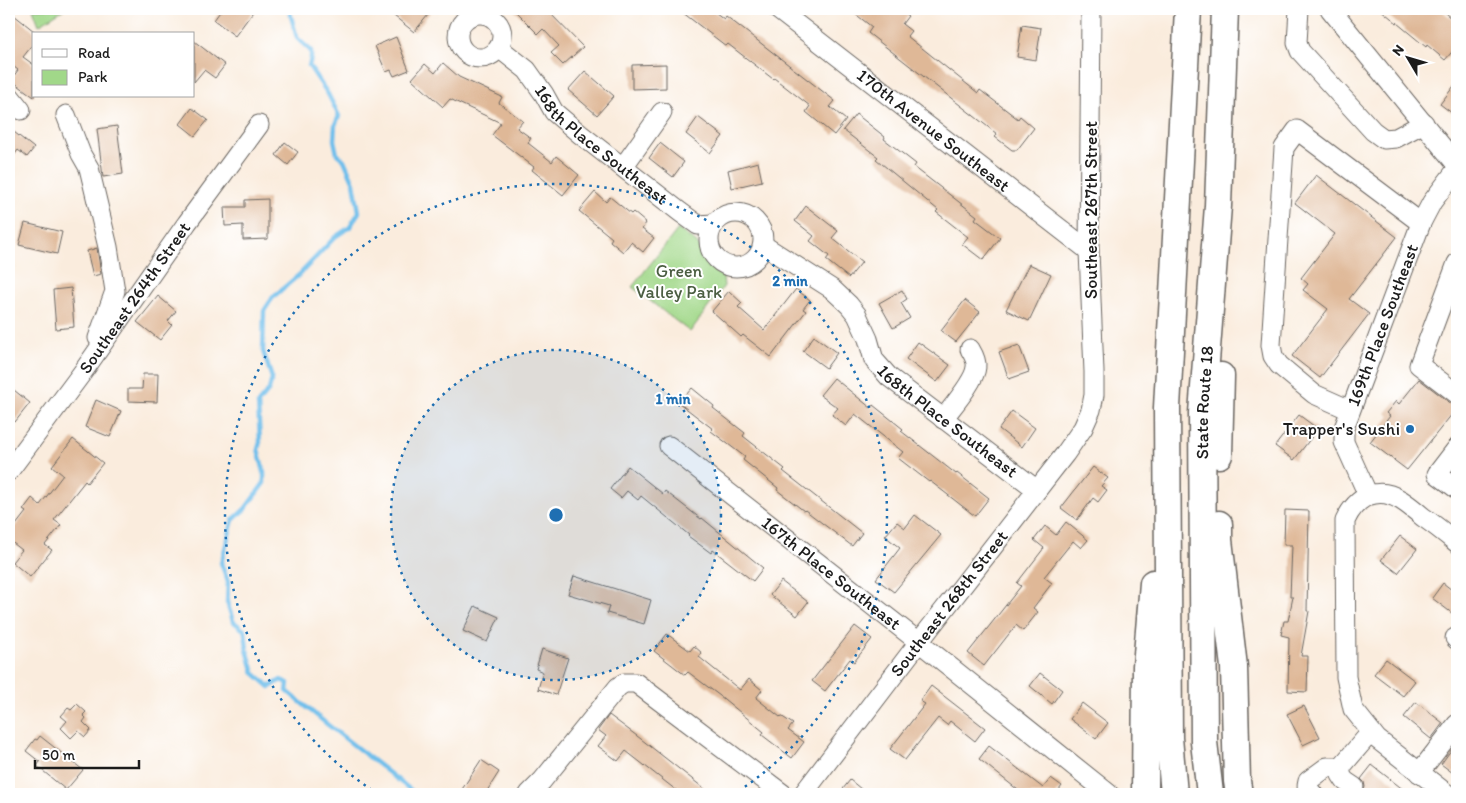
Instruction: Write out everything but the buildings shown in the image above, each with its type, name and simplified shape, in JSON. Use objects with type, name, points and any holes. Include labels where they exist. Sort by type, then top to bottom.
[{"type":"highway","name":"State Route 18","points":[[1174,794],[1169,738],[1167,408],[1188,9]]},
{"type":"highway","name":"State Route 18","points":[[1210,794],[1204,742],[1202,413],[1218,206],[1225,16]]},
{"type":"highway","points":[[1225,16],[1233,239],[1221,354],[1219,540],[1234,667],[1239,794]]},
{"type":"highway","points":[[1145,794],[1146,666],[1167,408]]},
{"type":"street","name":"170th Avenue Southeast","points":[[778,9],[1089,251]]},
{"type":"street","name":"Southeast 267th Street","points":[[1091,9],[1089,251],[1094,372],[1094,395],[1091,410]]},
{"type":"street","points":[[1299,9],[1297,43],[1300,51],[1373,131],[1384,138],[1396,138],[1424,123]]},
{"type":"street","points":[[1330,9],[1457,165]]},
{"type":"street","name":"168th Place Southeast","points":[[499,48],[527,70],[554,112],[698,224],[714,224]]},
{"type":"street","points":[[9,95],[20,110]]},
{"type":"street","points":[[623,167],[662,112]]},
{"type":"street","points":[[66,115],[81,154],[89,168],[108,247],[115,291],[102,329],[82,373]]},
{"type":"street","name":"Southeast 264th Street","points":[[12,462],[82,373],[187,223],[259,125]]},
{"type":"street","points":[[1350,410],[1314,394],[1279,364],[1273,356],[1271,345],[1284,148],[1297,130],[1421,223]]},
{"type":"street","name":"169th Place Southeast","points":[[1368,495],[1344,442],[1344,428],[1421,223],[1432,202],[1457,169]]},
{"type":"street","points":[[729,213],[747,214],[755,219],[761,227],[764,245],[761,253],[748,265],[739,268],[722,264],[710,250],[708,241],[714,224],[720,217],[729,213]]},
{"type":"street","name":"168th Place Southeast","points":[[764,245],[832,289],[849,305],[857,315],[868,339],[874,360],[889,378],[1038,490]]},
{"type":"street","points":[[1457,263],[1419,365],[1457,394]]},
{"type":"street","points":[[943,419],[975,373],[976,366],[970,348]]},
{"type":"street","name":"Southeast 268th Street","points":[[803,794],[1038,490],[1083,428],[1091,410]]},
{"type":"street","name":"167th Place Southeast","points":[[669,446],[1109,794]]},
{"type":"street","points":[[1457,448],[1437,474],[1457,489]]},
{"type":"street","points":[[1447,794],[1377,739],[1353,709],[1346,677],[1346,521],[1350,510],[1360,500],[1368,495],[1383,493],[1400,499],[1457,543]]},
{"type":"street","points":[[529,794],[542,781],[618,686],[624,683],[636,684],[783,794]]},
{"type":"street","points":[[1419,773],[1457,724]]},
{"type":"street","points":[[1354,788],[1341,775],[1341,767],[1371,732]]},
{"type":"street","points":[[1313,794],[1307,786],[1308,781],[1327,767],[1341,767]]},
{"type":"green space","points":[[33,9],[64,9],[39,25]]},
{"type":"green space","name":"Green Valley Park","points":[[678,229],[697,243],[706,263],[723,277],[724,286],[690,332],[632,287]]},
{"type":"waterway","points":[[289,9],[297,38],[311,51],[309,66],[328,94],[339,116],[335,125],[334,140],[337,154],[344,160],[354,183],[359,212],[350,227],[335,237],[300,274],[273,297],[264,311],[263,351],[272,378],[269,390],[258,403],[260,442],[258,449],[264,472],[264,483],[245,509],[233,520],[221,563],[228,582],[227,602],[233,621],[245,631],[247,650],[254,673],[270,687],[281,680],[288,683],[287,691],[412,791],[409,794]]},
{"type":"place","name":"Trapper's Sushi","points":[[1410,429]]}]
